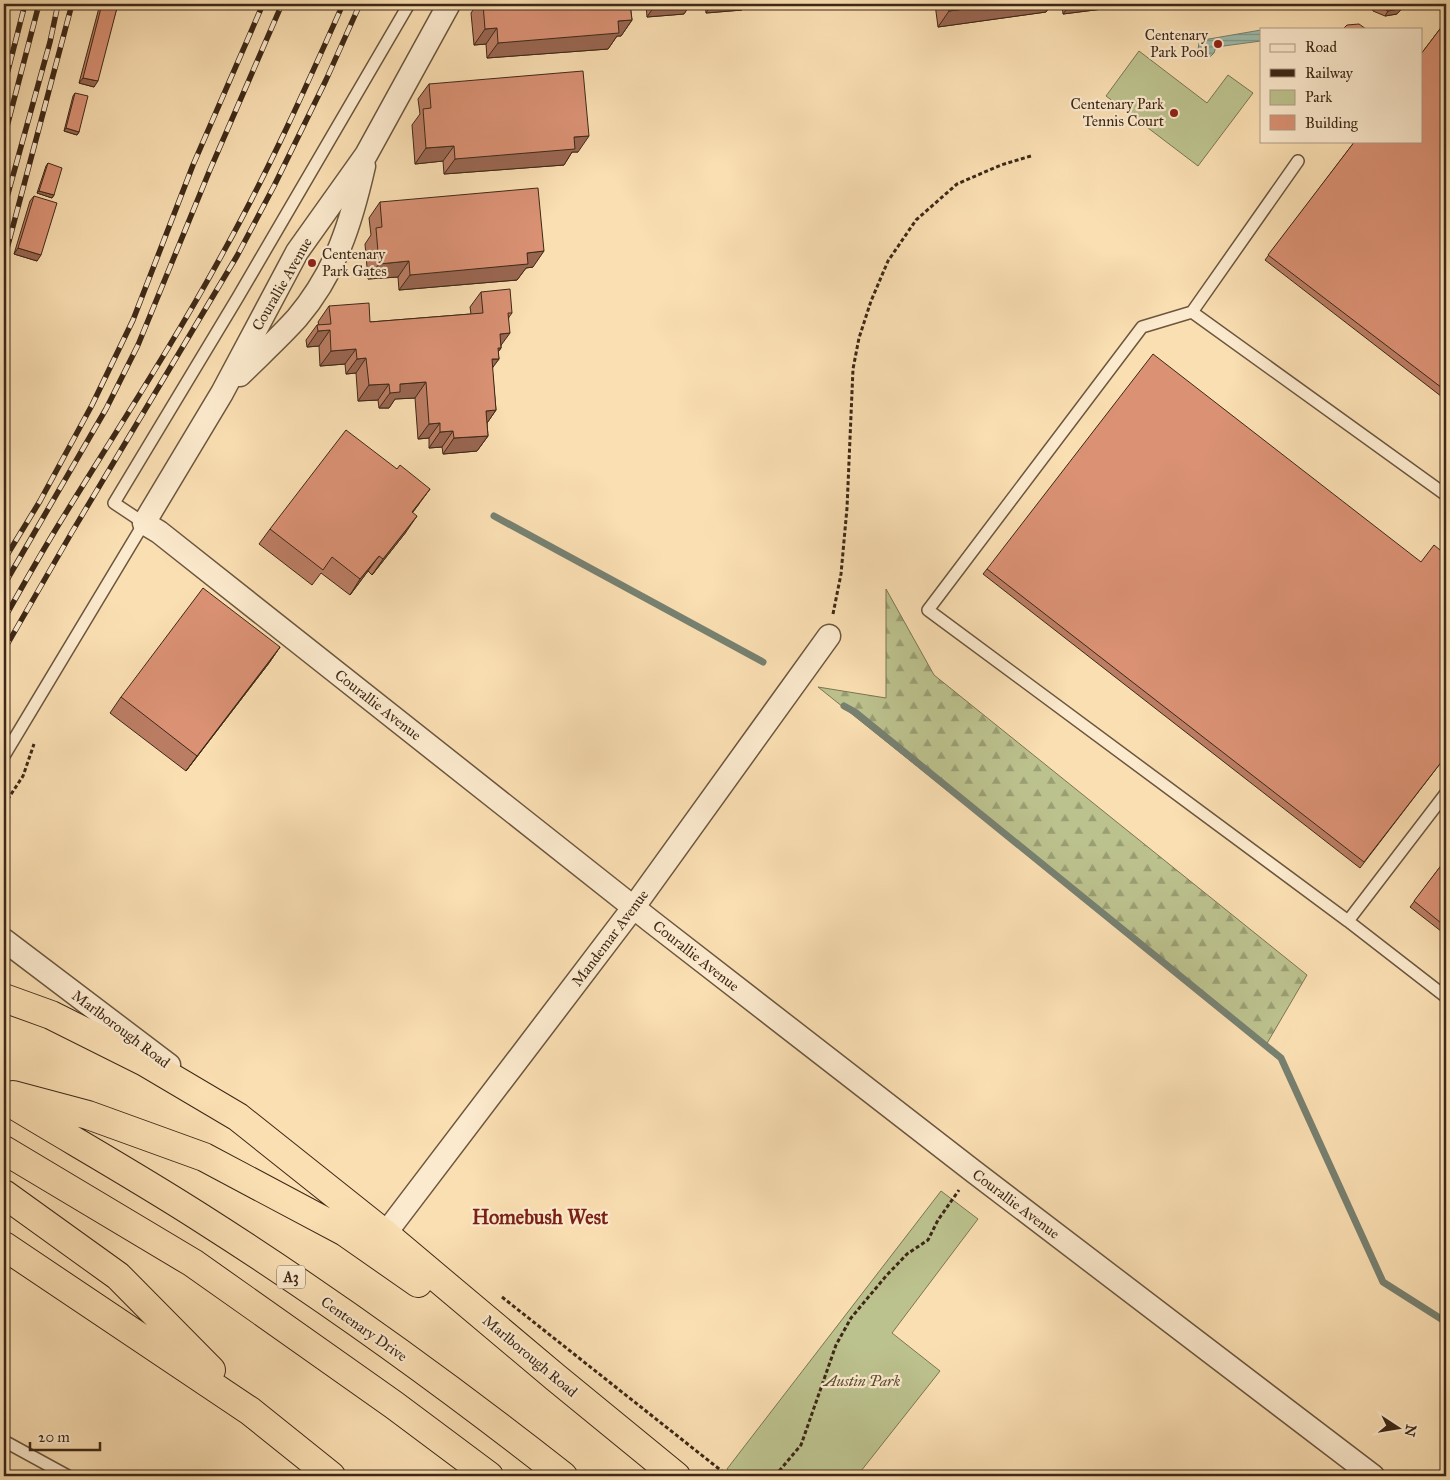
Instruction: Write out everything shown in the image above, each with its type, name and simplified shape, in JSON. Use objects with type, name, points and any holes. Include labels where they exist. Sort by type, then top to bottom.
[{"type":"highway","name":"Marlborough Road","points":[[4,998],[51,1015],[128,1054],[238,1117],[385,1234],[555,1378],[676,1476]]},
{"type":"highway","points":[[4,1092],[88,1115],[204,1157],[345,1232],[555,1378]]},
{"type":"highway","name":"Centenary Drive","points":[[4,1099],[196,1214],[286,1273],[483,1413],[563,1476]]},
{"type":"highway","points":[[4,1150],[193,1263],[394,1405],[489,1476]]},
{"type":"highway","points":[[4,1194],[118,1276],[250,1411],[319,1472]]},
{"type":"highway","points":[[4,1246],[250,1411]]},
{"type":"street","name":"Courallie Avenue","points":[[449,4],[366,155],[297,252],[222,393],[144,522],[160,532],[633,908],[973,1171],[1373,1476]]},
{"type":"street","name":"Courallie Avenue","points":[[222,393],[296,318],[318,290],[338,254],[353,214],[366,155]]},
{"type":"street","points":[[287,272],[318,290]]},
{"type":"street","name":"Mandemar Avenue","points":[[385,1234],[633,908],[829,636]]},
{"type":"street","name":"Marlborough Road","points":[[4,940],[238,1117]]},
{"type":"lane","points":[[4,756],[144,522],[114,503],[238,297],[409,4]]},
{"type":"lane","points":[[1298,161],[1192,312],[1142,327],[928,610],[1348,921],[1446,997]]},
{"type":"lane","points":[[1192,312],[1446,496]]},
{"type":"lane","points":[[1348,921],[1446,793]]},
{"type":"lane","points":[[4,1441],[68,1476]]},
{"type":"path","points":[[829,636],[841,574],[848,508],[853,370],[859,338],[888,262],[916,220],[957,184],[1001,165],[1031,156]]},
{"type":"path","points":[[775,1476],[801,1445],[813,1416],[836,1345],[852,1318],[886,1276],[908,1254],[928,1240],[938,1220],[973,1171]]},
{"type":"path","points":[[501,1296],[728,1476]]},
{"type":"green space","name":"Centenary Park Tennis Court","points":[[1139,51],[1207,103],[1228,75],[1253,93],[1198,166],[1106,96]]},
{"type":"green space","points":[[886,589],[934,675],[1307,975],[1266,1045],[818,687],[886,698]]},
{"type":"green space","name":"Austin Park","points":[[941,1191],[978,1219],[892,1333],[940,1371],[857,1476],[736,1476],[727,1469]]},
{"type":"shaded area","name":"Centenary Park Pool","points":[[1260,30],[1260,41],[1216,47],[1210,57],[1204,57],[1198,50],[1199,43],[1203,40]]},
{"type":"building","points":[[102,4],[118,4],[98,81],[83,78]]},
{"type":"building","points":[[483,4],[630,4],[632,20],[618,21],[619,33],[498,43],[497,28],[485,29]]},
{"type":"building","points":[[653,4],[690,4],[690,5],[653,8]]},
{"type":"building","points":[[948,4],[1002,4],[949,11]]},
{"type":"building","points":[[1069,4],[1087,4],[1069,6]]},
{"type":"building","points":[[1376,4],[1405,4],[1400,9],[1388,11]]},
{"type":"building","points":[[1446,21],[1446,391],[1268,255],[1354,142],[1422,142],[1422,53]]},
{"type":"building","points":[[1359,24],[1365,28],[1344,28],[1347,25]]},
{"type":"building","points":[[583,71],[589,136],[574,137],[575,149],[455,159],[454,146],[426,148],[423,109],[431,108],[429,84]]},
{"type":"building","points":[[75,93],[88,96],[79,132],[66,128]]},
{"type":"building","points":[[48,163],[62,168],[54,195],[39,191]]},
{"type":"building","points":[[538,188],[544,251],[527,253],[528,264],[410,275],[409,261],[379,264],[376,228],[382,227],[380,202]]},
{"type":"building","points":[[34,196],[57,203],[41,255],[18,248]]},
{"type":"building","points":[[510,289],[512,313],[508,313],[510,333],[500,334],[501,348],[498,348],[499,359],[492,359],[496,410],[486,411],[488,436],[454,438],[453,431],[440,432],[440,423],[429,424],[426,382],[400,384],[400,392],[390,393],[389,384],[369,385],[366,358],[357,359],[356,349],[331,351],[330,330],[318,331],[317,325],[331,324],[329,306],[369,303],[370,322],[483,313],[481,292]]},
{"type":"building","points":[[1153,354],[1421,562],[1434,545],[1446,555],[1446,756],[1364,862],[987,569]]},
{"type":"building","points":[[346,430],[397,469],[400,465],[430,489],[412,512],[417,516],[383,559],[379,556],[360,579],[332,557],[323,570],[270,529]]},
{"type":"building","points":[[203,588],[280,647],[197,756],[121,697]]},
{"type":"building","points":[[1446,859],[1446,927],[1414,901]]},
{"type":"waterway","points":[[494,516],[763,662]]},
{"type":"waterway","points":[[844,706],[855,712],[1281,1058],[1383,1282],[1446,1322]]},
{"type":"railway","points":[[4,86],[25,4]]},
{"type":"railway","points":[[4,138],[39,4]]},
{"type":"railway","points":[[4,208],[50,42],[58,4]]},
{"type":"railway","points":[[4,260],[72,4]]},
{"type":"railway","points":[[4,560],[40,501],[92,405],[133,320],[193,165],[263,4]]},
{"type":"railway","points":[[4,585],[106,409],[138,345],[209,172],[282,4]]},
{"type":"railway","points":[[4,619],[52,536],[206,284],[272,159],[343,4]]},
{"type":"railway","points":[[4,650],[72,532],[237,256],[326,80],[360,4]]},
{"type":"place","name":"Centenary Park Pool","points":[[1218,44]]},
{"type":"place","name":"Centenary Park Tennis Court","points":[[1174,113]]},
{"type":"place","name":"Centenary Park Gates","points":[[312,263]]},
{"type":"district","name":"Homebush West","points":[[540,1217]]}]
